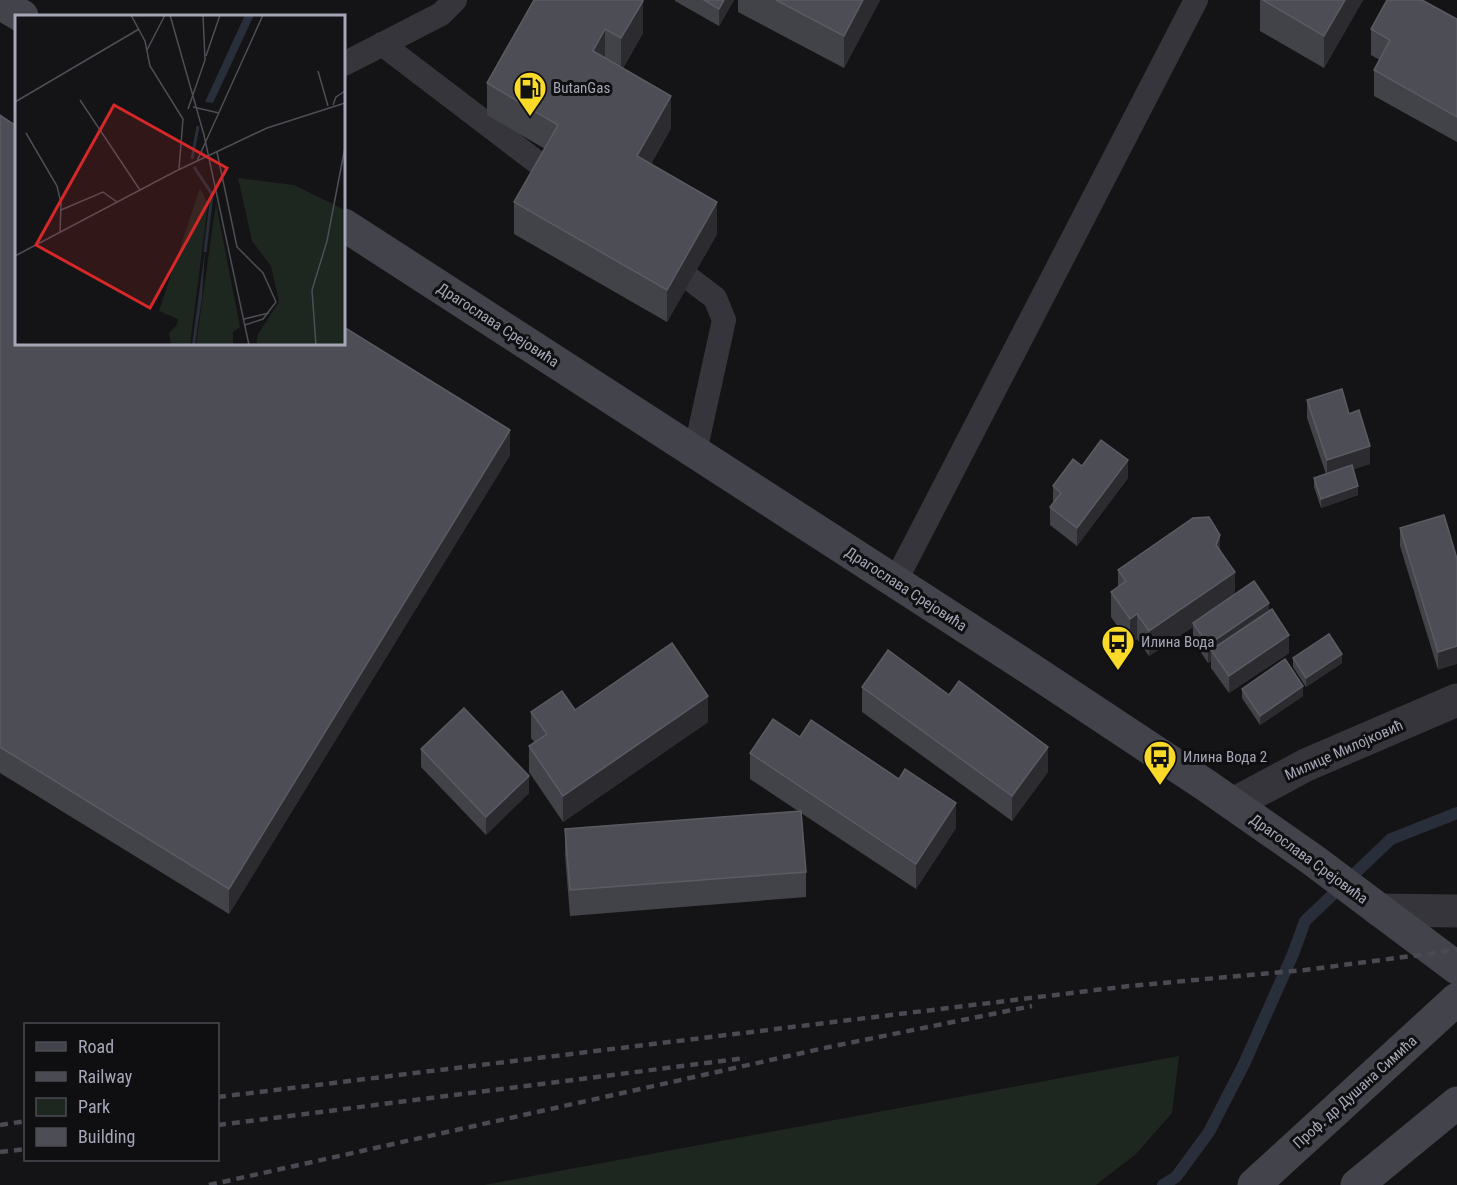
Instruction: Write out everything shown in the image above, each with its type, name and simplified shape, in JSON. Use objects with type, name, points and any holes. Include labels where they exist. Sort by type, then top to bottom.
[{"type":"street","points":[[0,3],[20,15]]},
{"type":"street","name":"Драгослава Срејовића","points":[[345,226],[1233,804],[1313,860],[1457,968]]},
{"type":"street","name":"Милице Милојковић","points":[[1233,804],[1306,765],[1457,700]]},
{"type":"street","points":[[1369,902],[1457,911]]},
{"type":"street","name":"Проф. др Душана Симића","points":[[1254,1185],[1457,999]]},
{"type":"street","points":[[1357,1185],[1457,1103]]},
{"type":"lane","points":[[345,63],[441,14],[455,0]]},
{"type":"lane","points":[[895,582],[1196,0]]},
{"type":"lane","points":[[382,44],[582,196]]},
{"type":"lane","points":[[648,248],[715,298],[724,320],[695,452]]},
{"type":"green space","points":[[1179,1056],[1172,1113],[1136,1154],[1096,1185],[484,1185]]},
{"type":"building","points":[[534,0],[643,1],[621,38],[605,29],[593,51],[671,96],[637,156],[717,202],[667,290],[514,202],[558,125],[487,83]]},
{"type":"building","points":[[704,0],[724,0],[719,9]]},
{"type":"building","points":[[776,0],[863,0],[844,36]]},
{"type":"building","points":[[1263,0],[1345,0],[1324,36]]},
{"type":"building","points":[[1387,0],[1422,0],[1457,19],[1457,117],[1374,70],[1390,40],[1371,29]]},
{"type":"building","points":[[0,115],[15,125],[15,345],[345,345],[345,328],[510,430],[229,889],[0,747]]},
{"type":"building","points":[[1342,389],[1349,414],[1359,410],[1370,446],[1327,460],[1307,400]]},
{"type":"building","points":[[1101,440],[1128,460],[1077,528],[1050,507],[1061,493],[1053,486],[1073,459],[1082,466]]},
{"type":"building","points":[[1352,465],[1358,486],[1321,499],[1314,478]]},
{"type":"building","points":[[1444,515],[1457,559],[1457,646],[1438,652],[1400,528]]},
{"type":"building","points":[[1209,517],[1220,535],[1216,545],[1235,572],[1149,631],[1137,614],[1130,619],[1111,592],[1126,581],[1118,570],[1193,518]]},
{"type":"building","points":[[1254,581],[1269,603],[1208,645],[1193,623]]},
{"type":"building","points":[[1272,609],[1289,635],[1229,676],[1211,650]]},
{"type":"building","points":[[1329,634],[1342,654],[1306,678],[1293,658]]},
{"type":"building","points":[[672,643],[708,696],[563,796],[529,746],[547,734],[531,712],[562,691],[575,710]]},
{"type":"building","points":[[888,650],[949,695],[959,681],[1048,747],[1012,796],[862,687]]},
{"type":"building","points":[[1285,659],[1303,686],[1260,716],[1242,689]]},
{"type":"building","points":[[464,708],[529,776],[486,817],[421,749]]},
{"type":"building","points":[[773,719],[800,737],[811,720],[899,779],[905,769],[956,803],[916,864],[750,753]]},
{"type":"building","points":[[801,811],[806,872],[570,890],[565,829]]},
{"type":"waterway","points":[[1163,1185],[1176,1177],[1209,1132],[1244,1064],[1293,954],[1305,921],[1391,839],[1457,813]]},
{"type":"railway","points":[[219,1097],[1129,986],[1305,970],[1457,950]]},
{"type":"railway","points":[[209,1185],[829,1047],[1032,1006]]},
{"type":"railway","points":[[219,1125],[746,1058]]},
{"type":"railway","points":[[0,1125],[24,1121]]},
{"type":"railway","points":[[0,1152],[24,1149]]},
{"type":"place","name":"ButanGas","points":[[530,117]]},
{"type":"place","name":"Илина Вода","points":[[1118,671]]},
{"type":"place","name":"Илина Вода 2","points":[[1160,786]]}]
